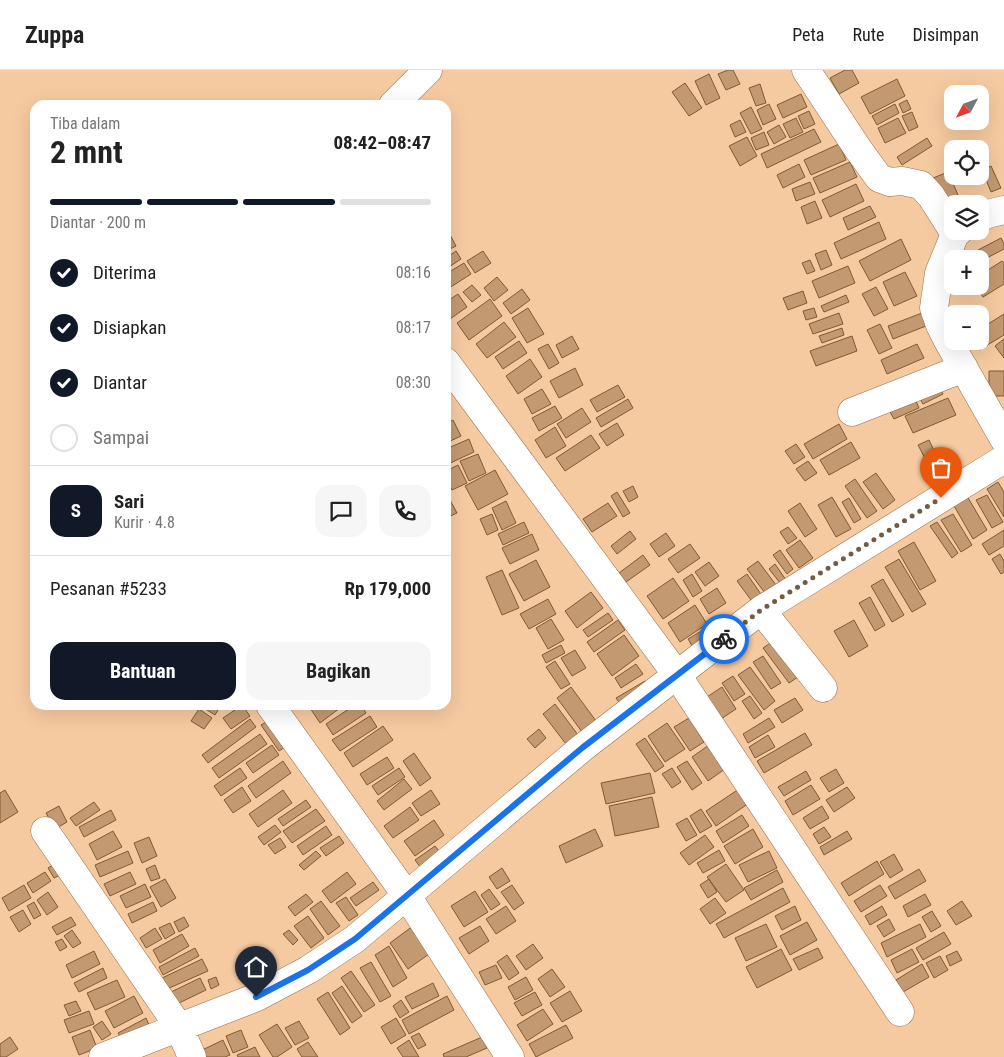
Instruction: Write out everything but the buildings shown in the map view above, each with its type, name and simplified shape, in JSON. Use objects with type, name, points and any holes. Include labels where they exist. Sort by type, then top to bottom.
[{"type":"street","points":[[398,100],[428,70]]},
{"type":"street","points":[[806,70],[858,150],[879,178],[890,182],[902,181],[921,185],[944,215]]},
{"type":"street","points":[[989,214],[1004,210]]},
{"type":"street","points":[[952,240],[939,273],[934,308],[940,325],[1004,439]]},
{"type":"street","points":[[852,412],[964,368]]},
{"type":"street","points":[[451,369],[677,675],[900,1012]]},
{"type":"street","points":[[103,1057],[256,997],[308,970],[355,939],[582,748],[761,610],[1004,459]]},
{"type":"street","points":[[761,610],[823,688]]},
{"type":"street","points":[[274,710],[407,896],[510,1057]]},
{"type":"street","points":[[45,831],[179,1027],[192,1057]]},
{"type":"way so far","points":[[724,639],[761,610],[941,498]]},
{"type":"route","points":[[256,997],[308,970],[355,939],[582,748],[724,639]]}]
